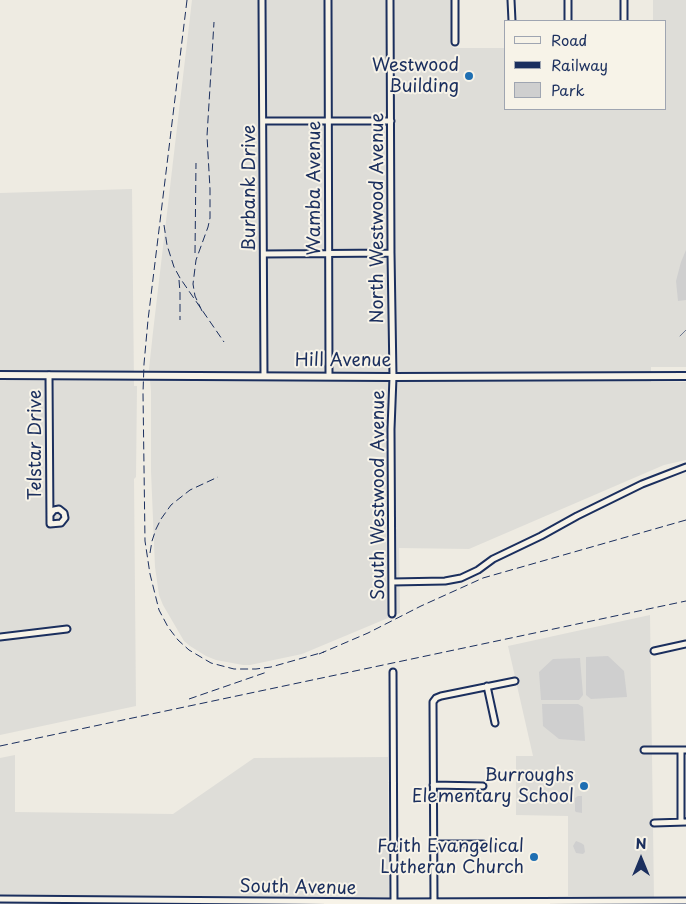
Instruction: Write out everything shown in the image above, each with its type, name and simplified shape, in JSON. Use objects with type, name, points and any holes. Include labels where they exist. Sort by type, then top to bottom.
[{"type":"main road","name":"Hill Avenue","points":[[0,375],[686,376]]},
{"type":"street","name":"Burbank Drive","points":[[262,0],[264,376]]},
{"type":"street","name":"Wamba Avenue","points":[[328,0],[329,376]]},
{"type":"street","name":"North Westwood Avenue","points":[[390,0],[393,376]]},
{"type":"street","points":[[455,0],[455,42]]},
{"type":"street","points":[[511,0],[512,20]]},
{"type":"street","points":[[568,0],[568,20]]},
{"type":"street","points":[[624,0],[624,20]]},
{"type":"street","points":[[263,121],[390,121]]},
{"type":"street","points":[[264,254],[391,253]]},
{"type":"street","name":"Telstar Drive","points":[[49,375],[50,515]]},
{"type":"street","name":"South Westwood Avenue","points":[[392,614],[391,430],[393,376]]},
{"type":"street","points":[[392,582],[444,581],[460,578],[478,570],[493,559],[642,484],[686,467]]},
{"type":"street","points":[[0,637],[67,629]]},
{"type":"street","points":[[654,651],[686,644]]},
{"type":"street","points":[[393,672],[394,903]]},
{"type":"street","points":[[434,902],[433,702],[441,696],[515,681]]},
{"type":"street","points":[[487,686],[495,723]]},
{"type":"street","points":[[644,750],[683,750],[683,822],[654,823]]},
{"type":"street","points":[[433,785],[483,786]]},
{"type":"street","points":[[434,844],[483,844]]},
{"type":"street","name":"South Avenue","points":[[0,898],[272,903],[686,901]]},
{"type":"shaded area","points":[[192,0],[452,0],[453,48],[503,48],[503,110],[666,110],[666,20],[653,20],[653,0],[686,0],[686,367],[651,367],[651,382],[686,382],[686,460],[664,465],[469,549],[399,548],[400,613],[302,654],[243,665],[216,660],[206,656],[184,641],[159,595],[155,567],[149,369]]},
{"type":"shaded area","points":[[132,189],[134,386],[137,386],[136,477],[134,479],[136,706],[0,735],[0,193]]},
{"type":"shaded area","name":"Burroughs Elementary School","points":[[650,615],[654,898],[568,896],[568,816],[516,815],[516,756],[533,756],[508,646]]},
{"type":"shaded area","points":[[15,755],[15,812],[173,814],[254,758],[388,757],[389,904],[0,904],[0,758]]},
{"type":"green space","points":[[686,250],[686,300],[678,301],[676,281]]},
{"type":"green space","points":[[608,656],[624,671],[627,697],[591,699],[586,695],[586,657]]},
{"type":"green space","points":[[580,658],[583,695],[579,700],[541,700],[539,672],[553,659]]},
{"type":"green space","points":[[542,704],[578,704],[583,707],[585,741],[559,739],[543,726]]},
{"type":"green space","points":[[582,796],[582,813],[575,811],[575,798]]},
{"type":"green space","points":[[576,841],[584,845],[585,852],[583,854],[576,853],[573,846]]},
{"type":"waterway","points":[[680,336],[686,330]]},
{"type":"railway","points":[[187,0],[144,364],[145,541],[150,574],[159,610],[168,627],[189,650],[211,663],[234,669],[256,669],[271,667],[324,652]]},
{"type":"railway","points":[[202,311],[195,296],[193,284],[196,260],[210,218],[207,136],[214,22]]},
{"type":"railway","points":[[195,253],[196,163]]},
{"type":"railway","points":[[164,225],[167,245],[174,267],[224,342]]},
{"type":"railway","points":[[179,280],[180,320]]},
{"type":"railway","points":[[150,553],[156,529],[171,505],[190,490],[218,477]]},
{"type":"railway","points":[[319,654],[368,633],[483,578],[686,520]]},
{"type":"railway","points":[[0,746],[686,601]]},
{"type":"railway","points":[[189,699],[267,672]]},
{"type":"place","name":"Westwood Building","points":[[469,76]]},
{"type":"place","name":"Burroughs Elementary School","points":[[584,786]]},
{"type":"place","name":"Faith Evangelical Lutheran Church","points":[[534,857]]}]
